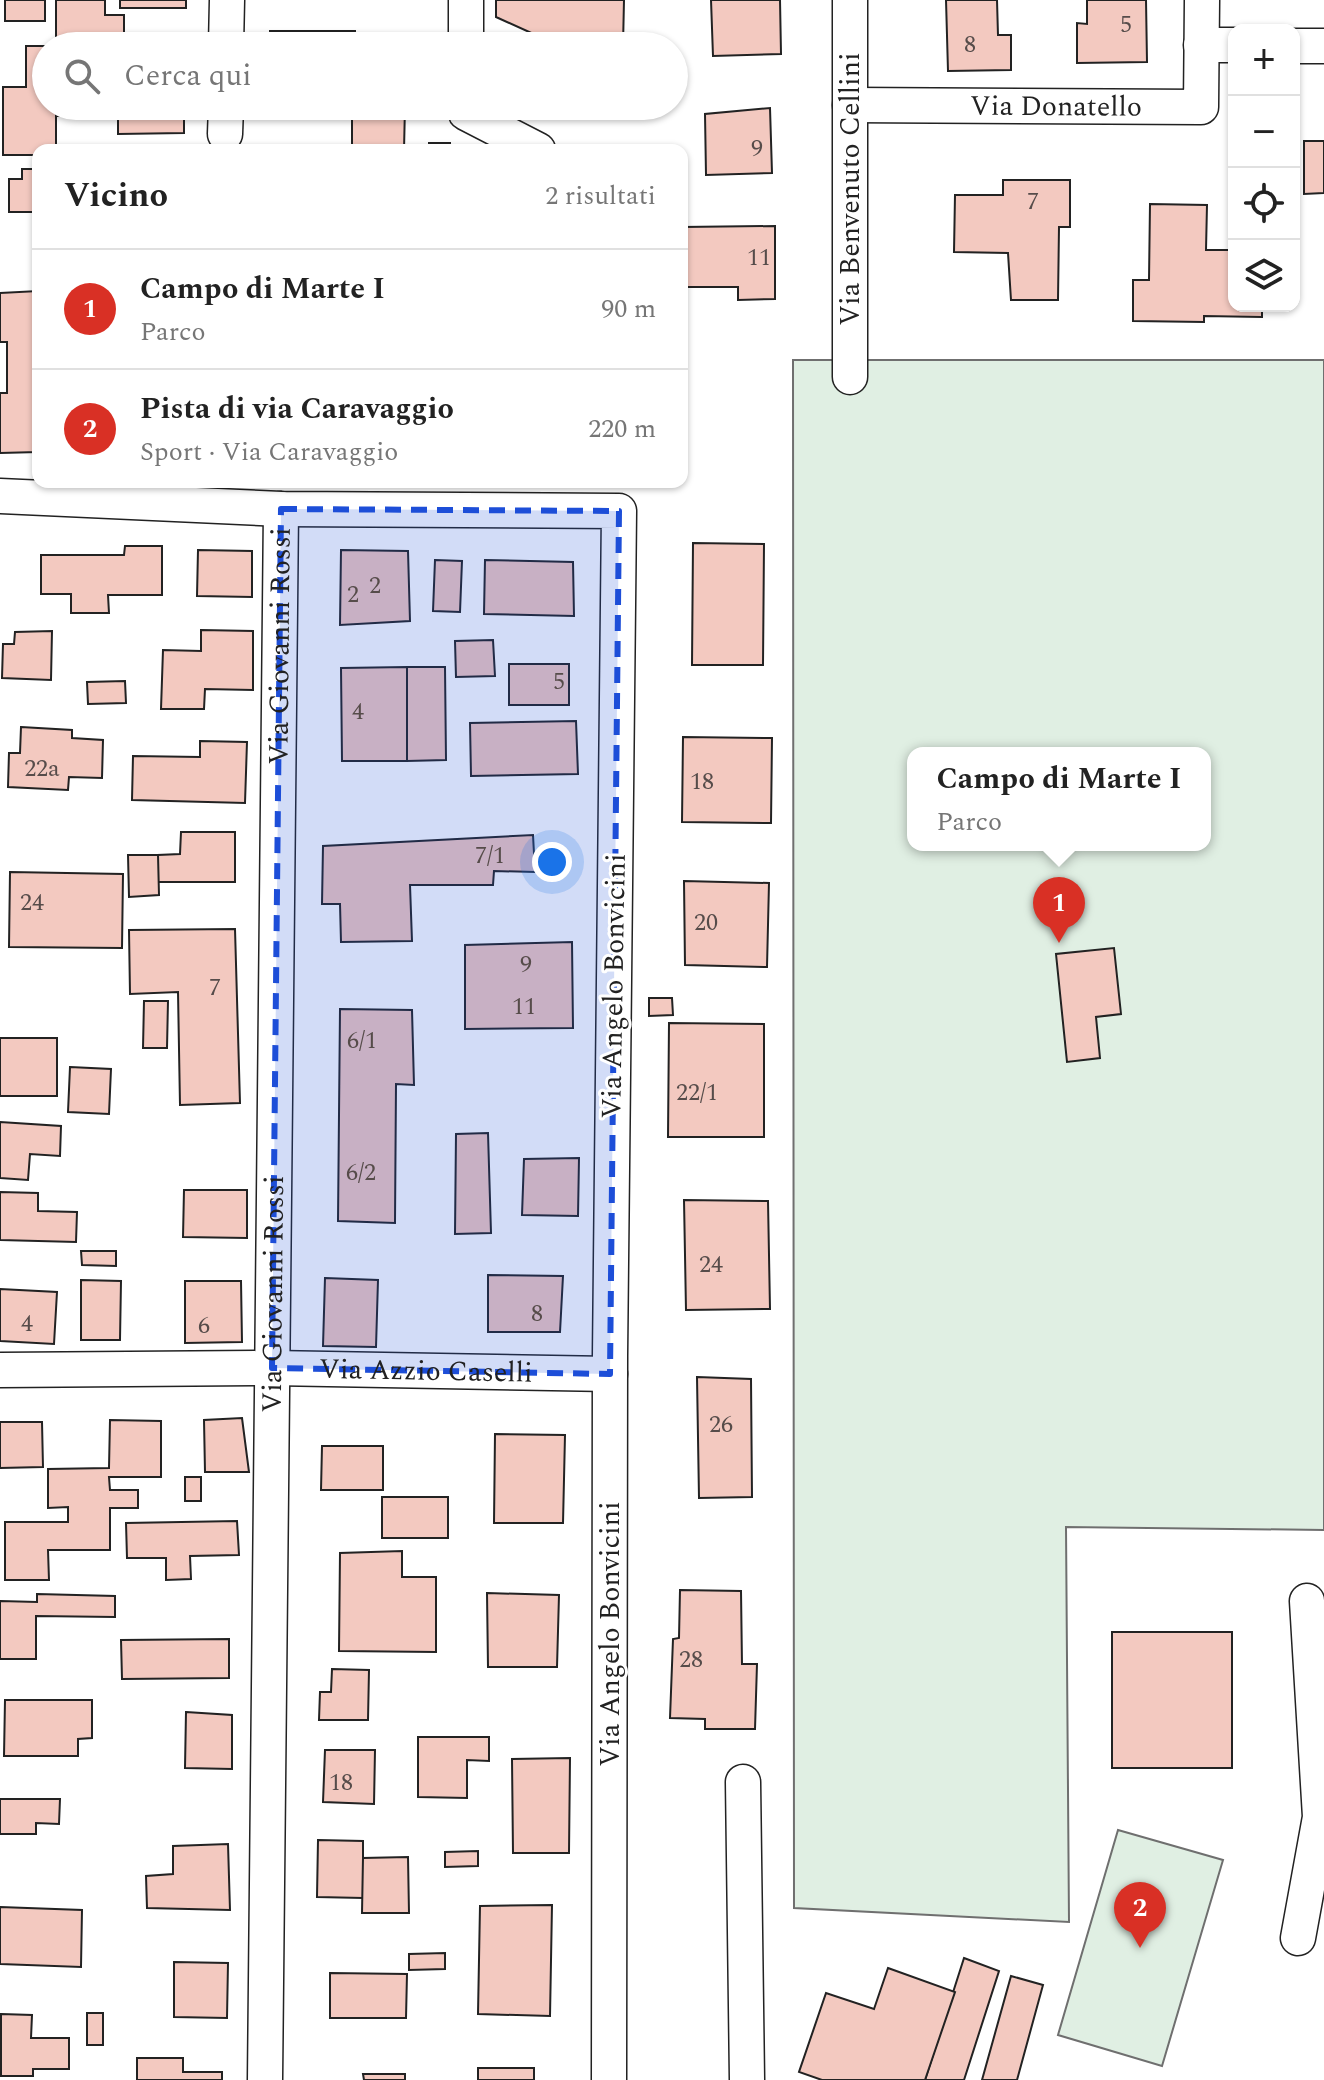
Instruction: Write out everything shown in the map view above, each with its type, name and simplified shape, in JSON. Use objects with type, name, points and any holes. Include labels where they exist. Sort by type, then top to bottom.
[{"type":"street","points":[[226,32],[227,0]]},
{"type":"street","points":[[466,0],[466,32]]},
{"type":"street","name":"Via Benvenuto Cellini","points":[[850,0],[850,377]]},
{"type":"street","name":"Via Donatello","points":[[850,105],[1201,107],[1217,45],[1202,0]]},
{"type":"street","points":[[1300,46],[1324,46]]},
{"type":"street","points":[[480,120],[526,144]]},
{"type":"street","name":"Via Angelo Bonvicini","points":[[0,496],[281,509],[619,511],[610,1374],[609,2080]]},
{"type":"street","name":"Via Giovanni Rossi","points":[[265,2080],[281,509]]},
{"type":"street","name":"Via Azzio Caselli","points":[[0,1370],[272,1368],[610,1374]]},
{"type":"street","points":[[1298,1938],[1322,1817],[1307,1601]]},
{"type":"street","points":[[743,1782],[747,2080]]},
{"type":"highlighted area","points":[[281,509],[619,511],[610,1374],[272,1368]]},
{"type":"green space","points":[[793,360],[1324,360],[1324,1530],[1066,1527],[1069,1922],[794,1908]]},
{"type":"green space","points":[[1118,1830],[1223,1860],[1162,2066],[1058,2035]]},
{"type":"building","points":[[5,0],[45,0],[45,21],[5,21]]},
{"type":"building","points":[[56,0],[105,0],[105,15],[124,15],[124,32],[56,32]]},
{"type":"building","points":[[120,0],[186,0],[186,8],[120,8]]},
{"type":"building","points":[[496,0],[624,0],[623,32],[529,32],[496,17]]},
{"type":"building","points":[[711,0],[780,0],[781,54],[713,56]]},
{"type":"building","points":[[946,0],[997,0],[998,35],[1011,35],[1011,70],[948,71]]},
{"type":"building","points":[[1087,0],[1146,0],[1147,62],[1077,63],[1077,23],[1087,24]]},
{"type":"building","points":[[270,31],[355,31],[355,32]]},
{"type":"building","points":[[26,46],[32,46],[32,120],[56,120],[56,144],[32,144],[32,155],[3,155],[3,87],[26,87]]},
{"type":"building","points":[[770,108],[772,173],[706,175],[705,114]]},
{"type":"building","points":[[118,120],[184,120],[184,133],[118,134]]},
{"type":"building","points":[[352,120],[405,120],[404,144],[352,144]]},
{"type":"building","points":[[1304,141],[1324,141],[1324,193],[1304,194]]},
{"type":"building","points":[[22,169],[32,169],[32,212],[9,212],[9,179],[22,179]]},
{"type":"building","points":[[1003,180],[1070,180],[1070,227],[1059,227],[1058,300],[1011,300],[1008,253],[954,252],[955,195],[1003,195]]},
{"type":"building","points":[[1150,204],[1207,205],[1206,250],[1228,250],[1228,312],[1262,312],[1262,317],[1204,316],[1204,322],[1133,321],[1133,280],[1149,280]]},
{"type":"building","points":[[775,226],[775,299],[738,300],[738,287],[688,287],[688,227]]},
{"type":"building","points":[[32,291],[32,452],[0,453],[0,393],[7,393],[7,342],[0,342],[0,293]]},
{"type":"building","points":[[693,543],[764,544],[763,665],[692,665]]},
{"type":"building","points":[[125,546],[162,546],[162,595],[108,595],[109,613],[71,613],[71,594],[41,594],[41,555],[124,555]]},
{"type":"building","points":[[198,550],[252,551],[252,597],[197,596]]},
{"type":"building","points":[[341,550],[408,551],[410,621],[340,625]]},
{"type":"building","points":[[435,560],[462,561],[460,612],[433,611]]},
{"type":"building","points":[[485,560],[573,562],[574,616],[484,614]]},
{"type":"building","points":[[201,630],[253,631],[253,690],[205,689],[204,709],[161,709],[163,650],[201,651]]},
{"type":"building","points":[[52,631],[51,680],[2,678],[3,644],[14,644],[15,632]]},
{"type":"building","points":[[493,640],[495,676],[456,677],[455,641]]},
{"type":"building","points":[[509,664],[569,664],[569,705],[509,705]]},
{"type":"building","points":[[407,667],[407,761],[342,761],[341,668]]},
{"type":"building","points":[[407,667],[445,667],[446,760],[407,761]]},
{"type":"building","points":[[125,681],[126,703],[88,704],[87,682]]},
{"type":"building","points":[[576,721],[578,774],[471,776],[470,723]]},
{"type":"building","points":[[21,727],[72,730],[72,738],[103,740],[102,778],[69,777],[68,790],[8,787],[9,753],[20,753]]},
{"type":"building","points":[[683,737],[772,738],[771,823],[682,822]]},
{"type":"building","points":[[200,741],[247,742],[245,803],[132,800],[133,756],[200,757]]},
{"type":"building","points":[[181,832],[235,832],[235,882],[158,882],[158,855],[180,854]]},
{"type":"building","points":[[533,835],[535,872],[494,871],[493,885],[410,885],[412,941],[341,942],[340,904],[322,904],[323,846]]},
{"type":"building","points":[[128,855],[158,855],[159,895],[129,897]]},
{"type":"building","points":[[10,872],[123,874],[122,948],[9,947]]},
{"type":"building","points":[[684,881],[769,883],[767,967],[685,965]]},
{"type":"building","points":[[235,929],[240,1103],[180,1105],[178,992],[130,994],[129,930]]},
{"type":"building","points":[[572,942],[573,1028],[465,1029],[465,945]]},
{"type":"building","points":[[1114,948],[1121,1014],[1096,1017],[1100,1058],[1067,1062],[1056,954]]},
{"type":"building","points":[[649,998],[672,998],[673,1015],[649,1016]]},
{"type":"building","points":[[144,1001],[168,1001],[167,1048],[143,1048]]},
{"type":"building","points":[[340,1009],[412,1010],[414,1085],[396,1084],[395,1223],[338,1221]]},
{"type":"building","points":[[669,1023],[764,1024],[764,1137],[668,1137]]},
{"type":"building","points":[[0,1038],[57,1038],[57,1096],[0,1096]]},
{"type":"building","points":[[70,1067],[111,1069],[109,1114],[68,1112]]},
{"type":"building","points":[[0,1122],[61,1126],[60,1156],[30,1154],[28,1180],[0,1178]]},
{"type":"building","points":[[488,1133],[491,1233],[455,1234],[456,1134]]},
{"type":"building","points":[[579,1158],[578,1216],[522,1215],[524,1159]]},
{"type":"building","points":[[184,1190],[247,1190],[247,1238],[183,1237]]},
{"type":"building","points":[[0,1192],[38,1193],[38,1211],[77,1212],[76,1242],[0,1240]]},
{"type":"building","points":[[684,1200],[768,1201],[770,1309],[686,1310]]},
{"type":"building","points":[[81,1251],[116,1251],[116,1266],[82,1265]]},
{"type":"building","points":[[488,1275],[563,1276],[560,1332],[488,1332]]},
{"type":"building","points":[[325,1278],[378,1280],[376,1347],[323,1346]]},
{"type":"building","points":[[81,1280],[121,1281],[120,1340],[81,1340]]},
{"type":"building","points":[[185,1281],[241,1281],[242,1342],[185,1343]]},
{"type":"building","points":[[0,1289],[57,1292],[54,1344],[0,1341]]},
{"type":"building","points":[[697,1377],[751,1379],[752,1497],[699,1498]]},
{"type":"building","points":[[242,1418],[249,1472],[205,1472],[204,1420]]},
{"type":"building","points":[[110,1420],[161,1421],[161,1477],[109,1477],[110,1490],[138,1490],[138,1508],[110,1508],[110,1550],[48,1550],[49,1580],[5,1580],[5,1522],[68,1522],[68,1507],[48,1508],[48,1469],[109,1468]]},
{"type":"building","points":[[0,1422],[42,1422],[43,1467],[0,1468]]},
{"type":"building","points":[[495,1434],[565,1435],[563,1523],[494,1523]]},
{"type":"building","points":[[322,1446],[383,1446],[383,1490],[321,1490]]},
{"type":"building","points":[[185,1477],[201,1477],[201,1501],[185,1501]]},
{"type":"building","points":[[382,1497],[448,1497],[448,1538],[382,1538]]},
{"type":"building","points":[[237,1521],[239,1555],[190,1556],[191,1579],[166,1580],[166,1558],[127,1558],[126,1523]]},
{"type":"building","points":[[402,1551],[402,1577],[436,1577],[436,1652],[339,1651],[340,1553]]},
{"type":"building","points":[[680,1590],[741,1591],[742,1664],[757,1664],[755,1729],[705,1729],[705,1719],[670,1718],[673,1639],[679,1638]]},
{"type":"building","points":[[487,1593],[559,1595],[557,1667],[488,1667]]},
{"type":"building","points":[[37,1594],[115,1596],[115,1617],[36,1616],[36,1659],[0,1659],[0,1601],[37,1602]]},
{"type":"building","points":[[1112,1632],[1232,1632],[1232,1768],[1112,1768]]},
{"type":"building","points":[[229,1639],[229,1678],[122,1679],[121,1640]]},
{"type":"building","points":[[332,1669],[369,1670],[368,1720],[319,1720],[320,1692],[331,1692]]},
{"type":"building","points":[[5,1700],[92,1700],[92,1738],[78,1739],[78,1756],[4,1756]]},
{"type":"building","points":[[186,1712],[232,1715],[232,1769],[185,1768]]},
{"type":"building","points":[[418,1737],[489,1737],[489,1761],[467,1760],[467,1798],[418,1797]]},
{"type":"building","points":[[325,1750],[375,1750],[374,1804],[323,1802]]},
{"type":"building","points":[[570,1758],[569,1853],[513,1853],[512,1759]]},
{"type":"building","points":[[0,1799],[60,1799],[59,1824],[36,1823],[36,1834],[0,1834]]},
{"type":"building","points":[[318,1840],[363,1841],[363,1898],[317,1897]]},
{"type":"building","points":[[228,1844],[230,1910],[147,1908],[146,1876],[173,1874],[173,1846]]},
{"type":"building","points":[[478,1851],[478,1866],[445,1867],[445,1852]]},
{"type":"building","points":[[408,1857],[409,1913],[362,1913],[363,1858]]},
{"type":"building","points":[[552,1905],[550,2016],[478,2014],[480,1906]]},
{"type":"building","points":[[0,1907],[82,1910],[81,1967],[0,1964]]},
{"type":"building","points":[[445,1953],[445,1969],[409,1970],[409,1954]]},
{"type":"building","points":[[964,1958],[999,1971],[964,2080],[925,2080]]},
{"type":"building","points":[[174,1962],[228,1963],[227,2018],[174,2017]]},
{"type":"building","points":[[888,1968],[955,1992],[925,2080],[822,2080],[799,2072],[826,1993],[874,2009]]},
{"type":"building","points":[[330,1973],[407,1974],[406,2018],[330,2018]]},
{"type":"building","points":[[1011,1976],[1043,1985],[1017,2080],[982,2080]]},
{"type":"building","points":[[87,2013],[103,2013],[103,2045],[87,2045]]},
{"type":"building","points":[[1,2014],[32,2015],[31,2038],[69,2038],[69,2069],[33,2069],[33,2076],[1,2076]]},
{"type":"building","points":[[137,2058],[183,2058],[183,2072],[222,2072],[222,2080],[137,2080]]},
{"type":"building","points":[[478,2068],[534,2068],[534,2080],[478,2080]]},
{"type":"building","points":[[363,2074],[405,2074],[405,2080],[364,2080]]},
{"type":"place","name":"Campo di Marte I","points":[[1059,943]]},
{"type":"place","name":"Pista di via Caravaggio","points":[[1140,1948]]}]
